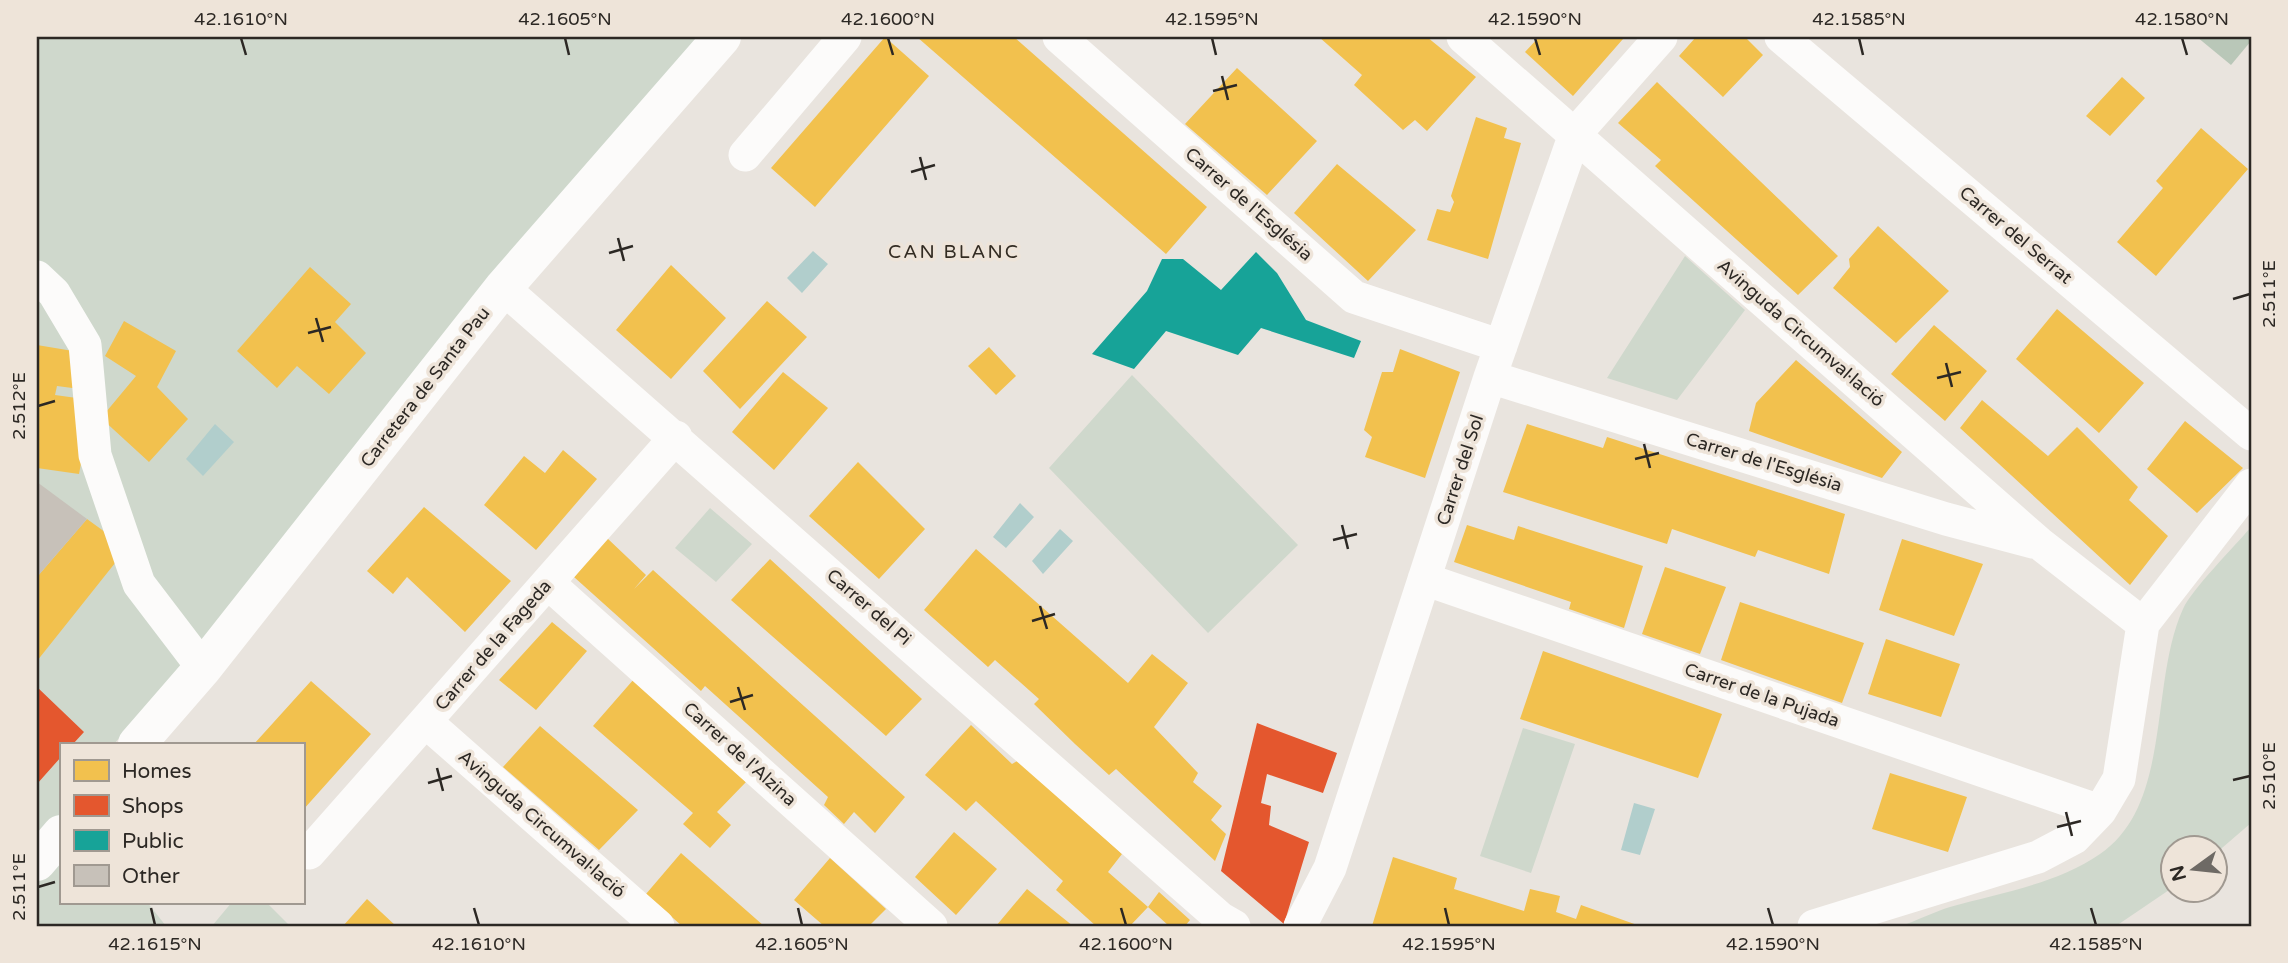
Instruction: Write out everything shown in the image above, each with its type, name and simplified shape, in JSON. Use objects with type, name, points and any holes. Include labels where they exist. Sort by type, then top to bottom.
[{"type":"main road","name":"Carretera de Santa Pau","points":[[137,743],[203,668],[503,288],[722,37]]},
{"type":"main road","points":[[37,862],[60,835]]},
{"type":"street","points":[[745,155],[845,37]]},
{"type":"street","name":"Carrer de l'Església","points":[[1059,37],[1354,297],[1496,361],[1946,519],[2039,543]]},
{"type":"street","name":"Avinguda Circumval·lació","points":[[1463,37],[2039,543],[2143,624]]},
{"type":"street","name":"Carrer del Sol","points":[[1300,926],[1330,868],[1496,361],[1575,134],[1661,37]]},
{"type":"street","name":"Carrer del Serrat","points":[[1781,37],[2251,434]]},
{"type":"street","points":[[37,277],[54,293],[85,345],[96,455],[139,584],[203,668]]},
{"type":"street","name":"Carrer del Pi","points":[[503,288],[676,437],[1220,918],[1234,926]]},
{"type":"street","name":"Carrer de la Fageda","points":[[309,853],[676,437]]},
{"type":"street","points":[[1814,926],[1891,915],[2038,857],[2074,838],[2101,811],[2119,779],[2143,624],[2251,485]]},
{"type":"street","name":"Carrer de la Pujada","points":[[1424,579],[2101,811]]},
{"type":"street","name":"Carrer de l'Alzina","points":[[548,583],[931,926]]},
{"type":"street","name":"Avinguda Circumval·lació","points":[[426,722],[658,926]]},
{"type":"shaded area","points":[[37,37],[723,37],[115,743],[60,743],[60,904],[149,904],[166,926],[37,926]]},
{"type":"shaded area","points":[[1685,256],[1745,310],[1677,400],[1607,378]]},
{"type":"shaded area","points":[[1132,375],[1298,545],[1208,633],[1049,468]]},
{"type":"shaded area","points":[[710,508],[752,544],[716,582],[675,548]]},
{"type":"shaded area","points":[[2251,527],[2251,823],[2228,843],[2228,834],[2158,834],[2158,898],[2116,926],[1900,926],[1950,907],[2027,887],[2065,873],[2100,854],[2123,832],[2139,805],[2149,774],[2173,639],[2183,609],[2204,579]]},
{"type":"shaded area","points":[[1523,728],[1575,744],[1531,873],[1480,856]]},
{"type":"shaded area","points":[[230,904],[268,904],[290,926],[212,926]]},
{"type":"green space","points":[[2197,37],[2251,37],[2251,41],[2231,65]]},
{"type":"water","points":[[813,251],[828,264],[802,293],[787,278]]},
{"type":"water","points":[[215,424],[234,442],[203,476],[186,459]]},
{"type":"water","points":[[1020,503],[1034,517],[1006,548],[993,537]]},
{"type":"water","points":[[1060,529],[1073,541],[1043,574],[1032,561]]},
{"type":"water","points":[[1634,803],[1655,809],[1640,855],[1621,850]]},
{"type":"building: Homes","points":[[885,37],[929,76],[815,207],[771,168]]},
{"type":"building: Homes","points":[[917,37],[1014,37],[1207,207],[1166,254]]},
{"type":"building: Homes","points":[[1319,37],[1427,37],[1476,77],[1427,131],[1415,120],[1403,130],[1354,85],[1362,75]]},
{"type":"building: Homes","points":[[1539,37],[1623,39],[1573,96],[1525,52]]},
{"type":"building: Homes","points":[[1696,37],[1745,37],[1763,55],[1723,97],[1679,56]]},
{"type":"building: Homes","points":[[1237,68],[1317,141],[1267,195],[1185,124]]},
{"type":"building: Homes","points":[[2122,77],[2145,98],[2110,136],[2086,116]]},
{"type":"building: Homes","points":[[1657,82],[1838,256],[1798,295],[1655,166],[1661,160],[1618,123]]},
{"type":"building: Homes","points":[[1476,117],[1507,128],[1504,138],[1521,143],[1488,259],[1427,240],[1437,209],[1450,212],[1454,202],[1451,196]]},
{"type":"building: Homes","points":[[2201,128],[2248,169],[2156,276],[2117,242],[2163,188],[2156,181]]},
{"type":"building: Homes","points":[[1337,164],[1416,230],[1368,281],[1294,213]]},
{"type":"building: Homes","points":[[1878,226],[1949,291],[1896,343],[1833,288],[1850,267],[1849,259]]},
{"type":"building: Homes","points":[[671,265],[726,318],[671,379],[616,330]]},
{"type":"building: Homes","points":[[310,267],[351,304],[335,322],[366,353],[329,394],[297,366],[277,388],[237,351]]},
{"type":"building: Homes","points":[[767,301],[807,337],[740,409],[703,371]]},
{"type":"building: Homes","points":[[2057,309],[2144,383],[2099,433],[2016,359]]},
{"type":"building: Homes","points":[[124,321],[176,351],[157,387],[188,419],[149,462],[101,418],[136,376],[105,356]]},
{"type":"building: Homes","points":[[1934,325],[1987,371],[1945,421],[1891,374]]},
{"type":"building: Homes","points":[[37,345],[85,353],[80,389],[57,386],[55,395],[84,399],[85,442],[79,474],[37,468]]},
{"type":"building: Homes","points":[[989,347],[1016,376],[996,395],[968,366]]},
{"type":"building: Homes","points":[[1400,349],[1460,372],[1425,478],[1365,457],[1372,437],[1364,430],[1382,372],[1393,372]]},
{"type":"building: Homes","points":[[1796,360],[1902,452],[1882,478],[1749,431],[1756,403]]},
{"type":"building: Homes","points":[[783,372],[828,408],[774,470],[732,432]]},
{"type":"building: Homes","points":[[1982,400],[2048,456],[2077,427],[2138,487],[2129,500],[2168,536],[2130,585],[1960,428]]},
{"type":"building: Homes","points":[[2185,421],[2243,468],[2197,513],[2147,469]]},
{"type":"building: Homes","points":[[1527,424],[1603,448],[1607,437],[1845,514],[1829,574],[1758,550],[1755,557],[1672,529],[1667,544],[1503,492]]},
{"type":"building: Homes","points":[[563,450],[597,479],[536,550],[484,505],[524,456],[545,473]]},
{"type":"building: Homes","points":[[858,462],[925,529],[879,579],[809,516]]},
{"type":"building: Homes","points":[[424,507],[511,581],[465,632],[407,577],[393,594],[367,571]]},
{"type":"building: Homes","points":[[87,519],[127,548],[37,661],[37,577]]},
{"type":"building: Homes","points":[[1467,525],[1514,540],[1518,526],[1643,566],[1624,628],[1569,609],[1571,602],[1454,562]]},
{"type":"building: Homes","points":[[607,538],[646,575],[634,589],[653,570],[905,797],[875,833],[854,812],[844,824],[824,805],[828,797],[705,686],[701,691],[574,577]]},
{"type":"building: Homes","points":[[1902,539],[1983,564],[1954,636],[1879,610]]},
{"type":"building: Homes","points":[[976,549],[1128,683],[1152,654],[1188,683],[1154,727],[1198,773],[1193,782],[1222,806],[1211,820],[1226,834],[1215,861],[1116,769],[1109,775],[1075,744],[1034,704],[1039,699],[995,660],[988,667],[924,610]]},
{"type":"building: Homes","points":[[770,559],[922,699],[886,736],[731,600]]},
{"type":"building: Homes","points":[[1665,567],[1726,587],[1700,654],[1642,634]]},
{"type":"building: Homes","points":[[1740,602],[1864,643],[1842,703],[1721,660]]},
{"type":"building: Homes","points":[[552,622],[587,651],[536,710],[499,680]]},
{"type":"building: Homes","points":[[1886,639],[1960,664],[1941,717],[1868,694]]},
{"type":"building: Homes","points":[[1543,651],[1722,714],[1698,778],[1520,719]]},
{"type":"building: Homes","points":[[634,679],[746,782],[717,812],[731,825],[710,848],[683,824],[693,813],[593,726]]},
{"type":"building: Homes","points":[[311,681],[371,734],[304,809],[304,743],[255,743]]},
{"type":"building: Homes","points":[[971,725],[1012,764],[1019,760],[1122,854],[1108,872],[1148,907],[1130,926],[1096,926],[1056,890],[1063,881],[976,801],[966,811],[925,775]]},
{"type":"building: Homes","points":[[540,726],[638,810],[599,850],[503,767]]},
{"type":"building: Homes","points":[[1890,773],[1967,797],[1948,852],[1872,829]]},
{"type":"building: Homes","points":[[954,832],[997,869],[956,915],[915,877]]},
{"type":"building: Homes","points":[[681,853],[764,926],[682,926],[646,894]]},
{"type":"building: Homes","points":[[1393,857],[1457,878],[1454,889],[1524,911],[1530,889],[1560,896],[1556,912],[1576,919],[1581,905],[1640,926],[1372,926]]},
{"type":"building: Homes","points":[[830,858],[886,909],[869,926],[824,926],[794,900]]},
{"type":"building: Homes","points":[[1027,889],[1073,926],[996,926]]},
{"type":"building: Homes","points":[[1159,892],[1190,920],[1185,926],[1169,926],[1148,907]]},
{"type":"building: Homes","points":[[367,899],[396,926],[343,926]]},
{"type":"building: Shops","points":[[37,687],[84,732],[74,743],[60,743],[60,758],[37,784]]},
{"type":"building: Shops","points":[[1257,723],[1337,753],[1323,793],[1267,774],[1261,803],[1271,806],[1269,825],[1309,842],[1284,924],[1221,871]]},
{"type":"building: Public","points":[[1256,252],[1277,273],[1306,320],[1361,341],[1354,358],[1261,328],[1238,355],[1166,331],[1134,369],[1092,354],[1147,291],[1162,259],[1183,259],[1221,290]]},
{"type":"building: Other","points":[[37,482],[87,519],[37,577]]},
{"type":"district","name":"CAN BLANC","points":[[954,251]]}]
